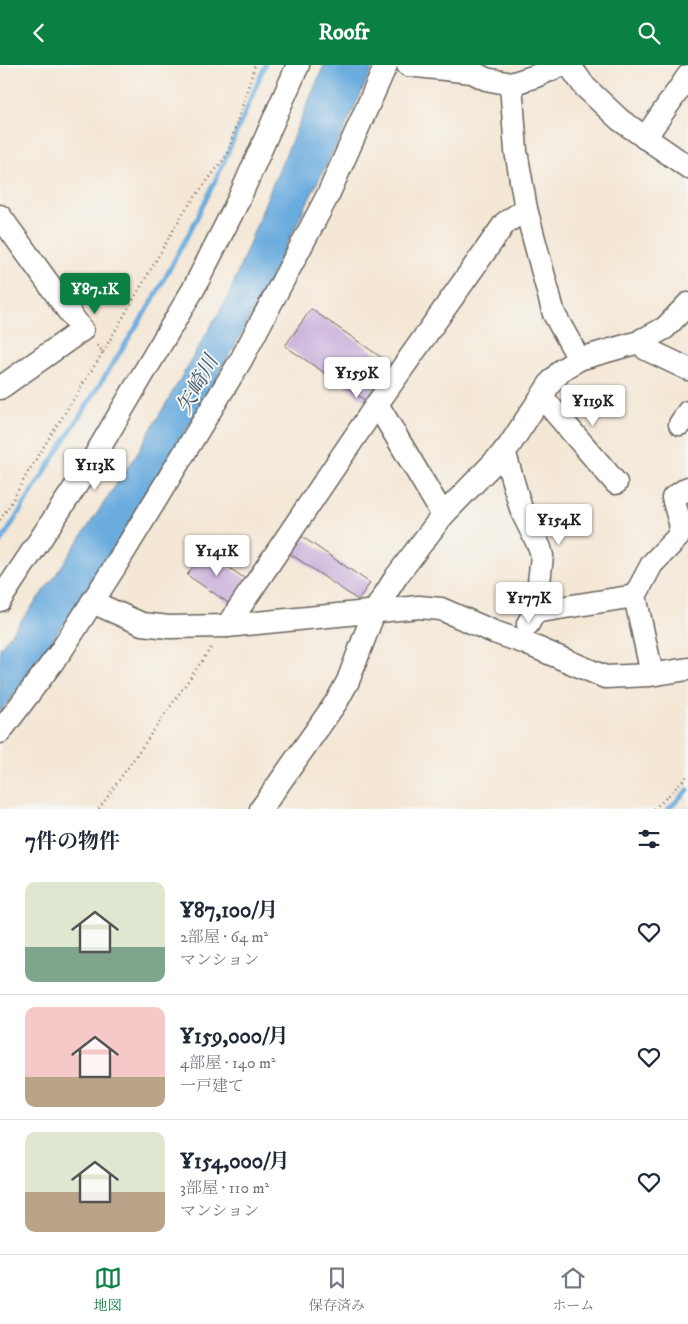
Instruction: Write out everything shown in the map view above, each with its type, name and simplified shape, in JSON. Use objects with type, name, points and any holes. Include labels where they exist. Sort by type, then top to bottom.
[{"type":"street","points":[[0,600],[87,469],[194,288],[238,201],[298,65]]},
{"type":"street","points":[[0,732],[61,651],[241,360],[328,195],[386,65]]},
{"type":"street","points":[[408,65],[472,73],[486,79],[511,84],[561,65]]},
{"type":"street","points":[[569,65],[585,87],[620,121],[688,167]]},
{"type":"street","points":[[644,138],[688,76]]},
{"type":"street","points":[[511,84],[516,151],[526,209],[554,314],[579,359]]},
{"type":"street","points":[[227,626],[376,404],[505,223],[526,209]]},
{"type":"street","points":[[0,216],[82,330],[0,388]]},
{"type":"street","points":[[261,809],[337,701],[348,681],[374,612],[396,577],[443,515],[504,451],[562,370],[579,359],[639,342],[665,327],[688,304]]},
{"type":"street","points":[[643,339],[646,349],[688,369]]},
{"type":"street","points":[[542,397],[616,483]]},
{"type":"street","points":[[376,404],[443,515]]},
{"type":"street","points":[[504,451],[522,513],[540,548],[542,556],[536,609],[520,641]]},
{"type":"street","points":[[652,674],[634,596],[652,564],[678,537],[681,526],[673,498],[688,488]]},
{"type":"street","points":[[534,612],[634,596]]},
{"type":"street","points":[[92,602],[142,624],[169,627],[227,626],[420,607],[440,609],[605,677],[652,674],[688,669]]},
{"type":"path","points":[[0,520],[103,352],[185,210],[227,155],[255,65]]},
{"type":"path","points":[[82,330],[103,352]]},
{"type":"path","points":[[99,809],[227,626]]},
{"type":"path","points":[[654,809],[688,775]]},
{"type":"water","name":"矢崎川","points":[[324,65],[374,65],[259,302],[204,401],[87,591],[0,712],[0,648],[55,576],[136,455],[229,295],[269,193]]},
{"type":"building","points":[[311,309],[394,366],[369,403],[285,346]]},
{"type":"building","points":[[301,536],[370,583],[358,600],[289,553]]},
{"type":"building","points":[[204,551],[247,580],[230,604],[187,575]]},
{"type":"waterway","points":[[0,543],[153,300],[197,218],[225,160],[265,65]]},
{"type":"waterway","points":[[668,809],[688,790]]}]
